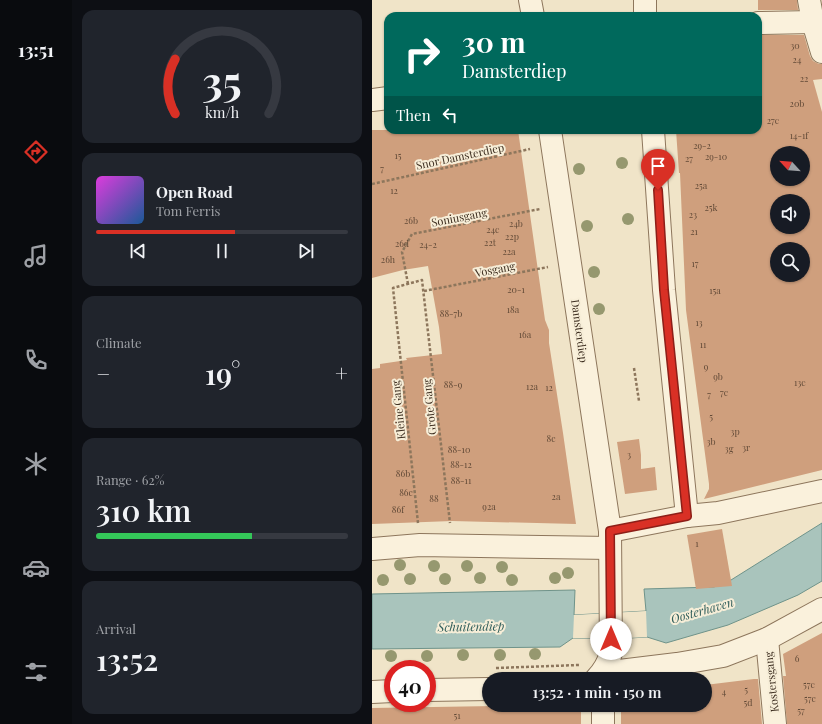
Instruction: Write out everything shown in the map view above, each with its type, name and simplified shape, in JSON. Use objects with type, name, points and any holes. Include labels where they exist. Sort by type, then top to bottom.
[{"type":"street","points":[[530,0],[532,12]]},
{"type":"street","points":[[645,0],[645,12]]},
{"type":"street","points":[[808,0],[822,52]]},
{"type":"street","points":[[762,23],[813,22]]},
{"type":"street","points":[[372,100],[384,98]]},
{"type":"street","points":[[653,134],[664,290],[687,516]]},
{"type":"street","name":"Damsterdiep","points":[[551,137],[610,540],[611,654],[604,672]]},
{"type":"street","points":[[372,549],[610,540],[687,516],[718,513],[822,491]]},
{"type":"street","points":[[630,672],[723,656],[767,639],[822,609]]},
{"type":"street","name":"Kostersgang","points":[[767,639],[775,724]]},
{"type":"street","points":[[436,690],[482,689]]},
{"type":"street","points":[[372,692],[384,691]]},
{"type":"street","points":[[603,712],[603,724]]},
{"type":"path","name":"Snor Damsterdiep","points":[[372,184],[551,137]]},
{"type":"path","name":"Soniusgang","points":[[408,284],[402,252],[412,234],[561,205]]},
{"type":"path","name":"Vosgang","points":[[424,291],[570,262]]},
{"type":"path","points":[[408,284],[422,280],[424,291]]},
{"type":"path","name":"Kleine Gang","points":[[408,284],[393,288],[420,546]]},
{"type":"path","name":"Grote Gang","points":[[424,291],[453,546]]},
{"type":"path","points":[[634,368],[639,402]]},
{"type":"path","points":[[493,668],[580,665]]},
{"type":"water","points":[[822,523],[822,581],[798,595],[728,625],[666,643],[647,637],[611,639],[573,638],[560,647],[372,649],[372,594],[575,590],[574,615],[646,611],[644,589],[714,587],[731,580]]},
{"type":"pier","points":[[646,611],[647,637],[611,639],[573,638],[574,615]]},
{"type":"building","points":[[758,0],[797,0],[798,10],[758,10]]},
{"type":"building","points":[[762,35],[804,35],[813,61],[822,64],[822,79],[813,80],[822,112],[822,470],[704,499],[709,489],[709,484],[686,310],[680,173],[676,134],[762,134]]},
{"type":"building","points":[[372,130],[384,130],[384,134],[519,134],[545,320],[549,330],[549,343],[576,524],[452,521],[372,524],[372,369],[380,368],[380,364],[407,360],[406,358],[442,354],[439,327],[428,266],[403,270],[372,278]]},
{"type":"building","points":[[639,439],[641,469],[655,467],[657,490],[625,494],[617,442]]},
{"type":"building","points":[[722,529],[732,586],[696,589],[687,535]]},
{"type":"building","points":[[822,633],[822,724],[787,724],[783,676],[786,676],[783,654]]},
{"type":"building","points":[[758,679],[762,724],[621,724],[621,712],[712,712],[712,684]]},
{"type":"building","points":[[482,706],[482,712],[581,712],[581,724],[372,724],[372,708],[384,708],[384,712],[436,712],[436,707]]},
{"type":"route","points":[[611,639],[610,531],[687,516],[664,290],[658,190]]},
{"type":"water label","name":"Oosterhaven","points":[[702,610]]},
{"type":"water label","name":"Schuitendiep","points":[[471,626]]}]
